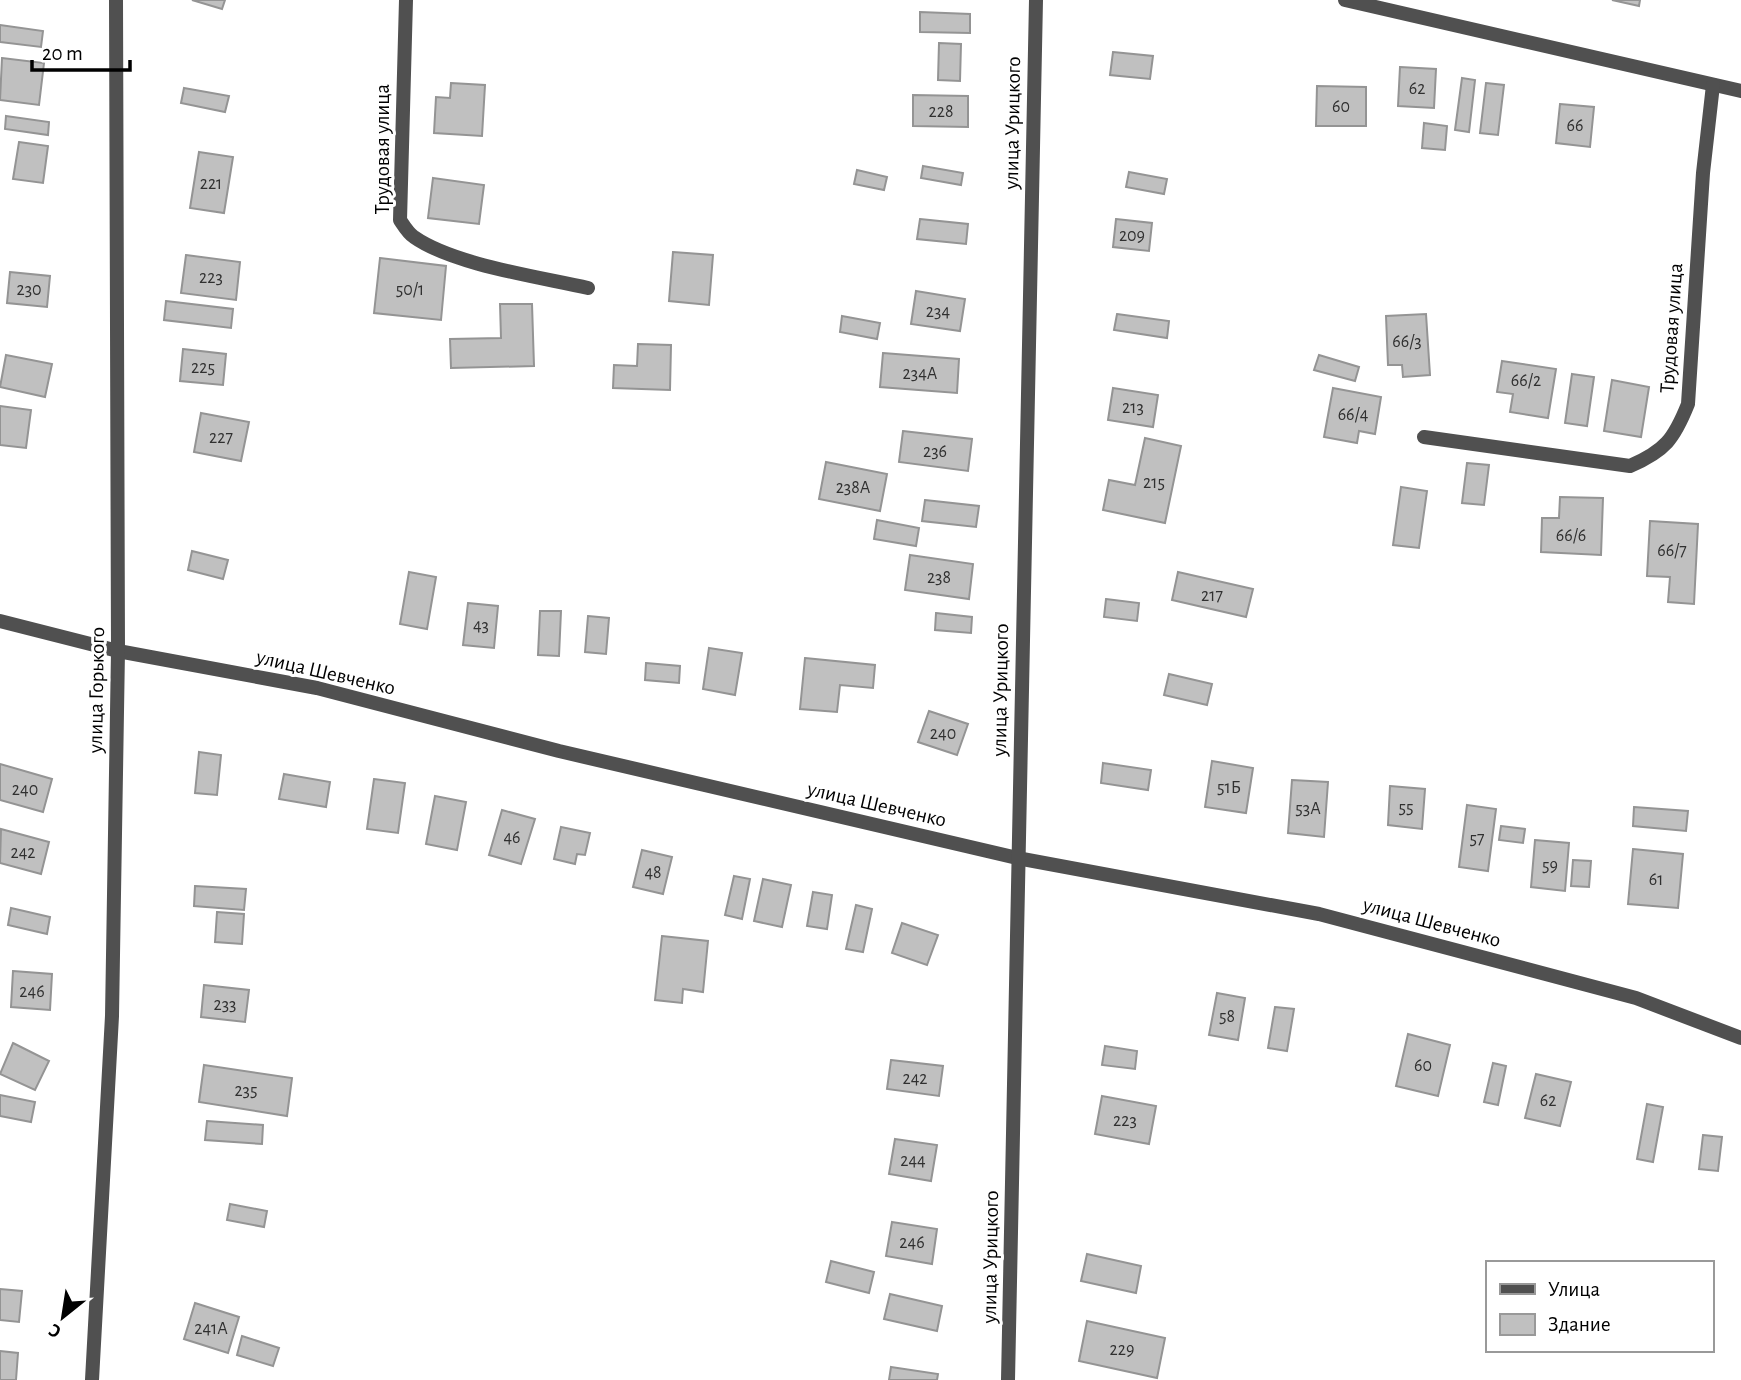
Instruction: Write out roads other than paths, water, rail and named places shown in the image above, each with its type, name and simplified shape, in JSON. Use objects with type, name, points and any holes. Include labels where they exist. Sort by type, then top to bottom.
[{"type":"street","name":"улица Горького","points":[[92,1380],[112,1016],[118,651],[116,0]]},
{"type":"street","name":"Трудовая улица","points":[[406,0],[400,220],[412,236],[446,253],[495,268],[589,288]]},
{"type":"street","name":"улица Урицкого","points":[[1008,1380],[1036,0]]},
{"type":"street","points":[[1345,0],[1741,92]]},
{"type":"street","name":"Трудовая улица","points":[[1424,437],[1630,466],[1655,455],[1677,430],[1688,404],[1703,173],[1713,85]]},
{"type":"street","name":"улица Шевченко","points":[[0,621],[118,651],[317,688],[559,751],[1017,858],[1319,914],[1636,998],[1741,1038]]}]
